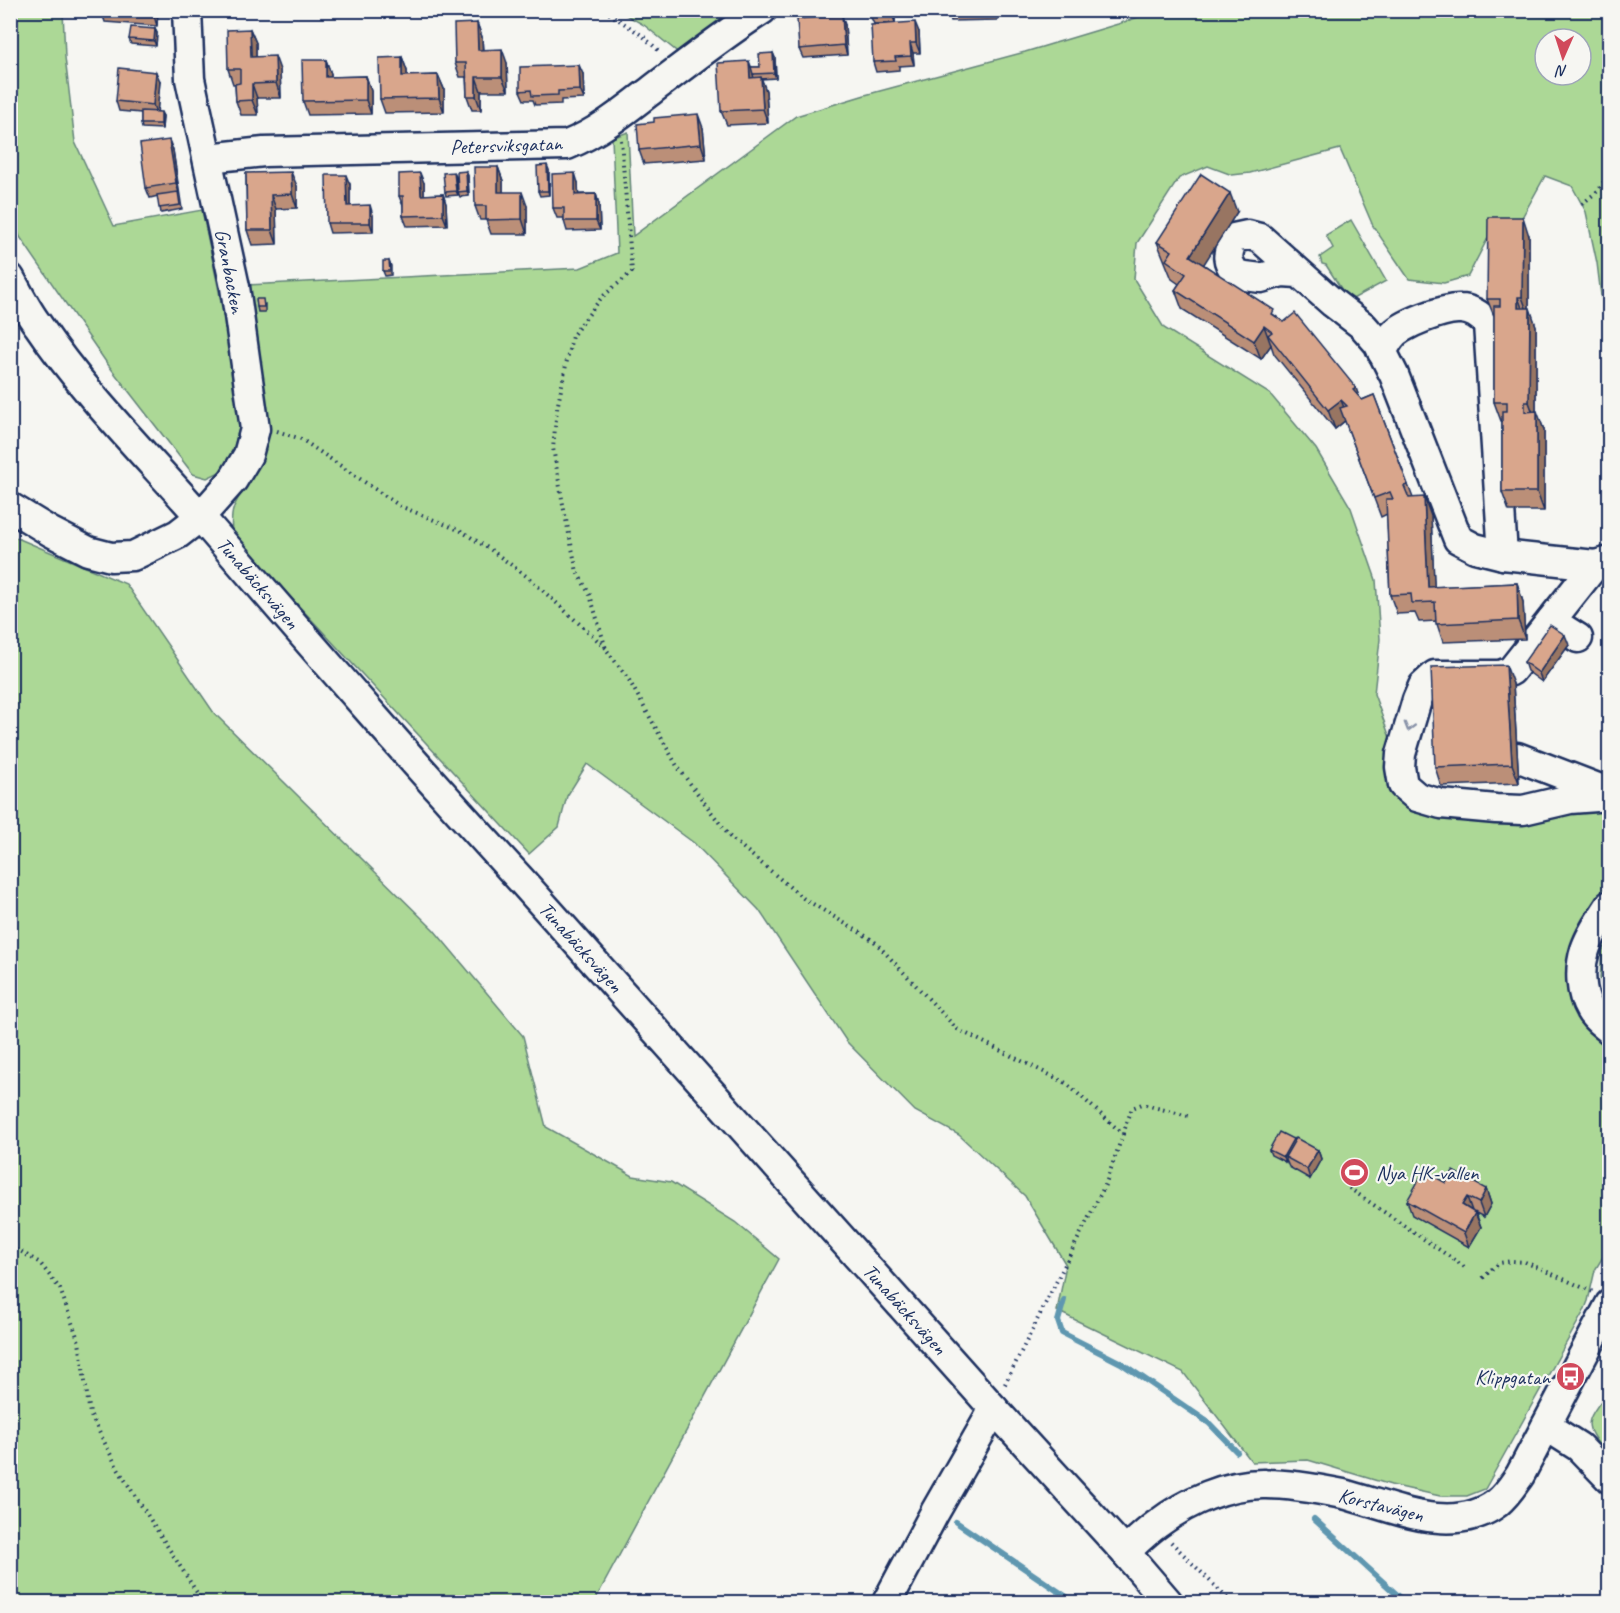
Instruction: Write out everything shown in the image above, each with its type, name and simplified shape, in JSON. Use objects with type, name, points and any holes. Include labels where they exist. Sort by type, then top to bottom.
[{"type":"street","name":"Granbacken","points":[[10,507],[88,551],[111,557],[133,556],[178,534],[200,517],[233,480],[248,454],[255,429],[235,287],[190,79],[187,10]]},
{"type":"street","name":"Petersviksgatan","points":[[208,158],[264,152],[567,144],[582,139],[619,115],[762,10]]},
{"type":"street","points":[[1298,273],[1363,326],[1378,343],[1394,375],[1458,538],[1475,548],[1503,555],[1602,563]]},
{"type":"street","name":"Tunabäcksvägen","points":[[10,278],[37,324],[79,379],[448,801],[1168,1602]]},
{"type":"street","points":[[1382,352],[1392,335],[1438,312],[1462,309],[1480,316],[1488,324],[1503,555]]},
{"type":"street","points":[[1602,563],[1511,671],[1500,675],[1435,675],[1423,686],[1406,736],[1401,761],[1403,785],[1417,797],[1441,804],[1509,790],[1610,794]]},
{"type":"street","points":[[1551,621],[1578,638]]},
{"type":"street","points":[[1509,790],[1523,810],[1570,799],[1610,794]]},
{"type":"street","points":[[1610,904],[1585,950],[1581,973],[1584,995],[1590,1012],[1610,1030]]},
{"type":"street","name":"Korstavägen","points":[[1125,1552],[1155,1526],[1202,1497],[1234,1487],[1264,1483],[1344,1495],[1403,1512],[1436,1518],[1478,1514],[1510,1491],[1520,1475],[1546,1426],[1603,1299]]},
{"type":"street","points":[[887,1602],[994,1409]]},
{"type":"street","points":[[1546,1426],[1579,1447],[1610,1479]]},
{"type":"path","points":[[604,10],[643,36],[678,70]]},
{"type":"path","points":[[606,649],[590,595],[577,572],[553,448],[557,409],[572,336],[602,297],[632,272],[619,115]]},
{"type":"path","points":[[1582,204],[1599,190],[1610,171]]},
{"type":"path","points":[[255,429],[276,431],[301,440],[400,506],[461,531],[529,578],[606,649],[629,681],[676,766],[730,837],[803,898],[874,941],[957,1029],[1066,1083],[1123,1134]]},
{"type":"path","points":[[994,1409],[1106,1183],[1132,1108],[1142,1104],[1192,1117]]},
{"type":"path","points":[[1349,1188],[1466,1269]]},
{"type":"path","points":[[10,1248],[40,1263],[60,1289],[79,1342],[90,1414],[118,1469],[203,1602]]},
{"type":"path","points":[[1483,1278],[1500,1263],[1525,1262],[1603,1299]]},
{"type":"path","points":[[1155,1526],[1231,1602]]},
{"type":"green space","points":[[10,11],[63,11],[65,57],[75,142],[114,226],[202,210],[238,397],[239,429],[233,451],[222,471],[207,478],[193,474],[106,362],[20,237],[11,214]]},
{"type":"green space","points":[[619,11],[738,11],[680,54],[644,25]]},
{"type":"green space","points":[[1156,11],[1609,11],[1610,309],[1604,320],[1597,263],[1586,212],[1572,186],[1545,176],[1520,221],[1490,234],[1468,276],[1444,283],[1409,279],[1373,226],[1340,149],[1250,173],[1232,175],[1208,166],[1179,178],[1137,243],[1134,279],[1164,328],[1270,394],[1316,449],[1351,508],[1376,580],[1380,639],[1374,694],[1397,757],[1398,794],[1609,807],[1609,884],[1570,950],[1572,983],[1609,1043],[1609,1247],[1595,1270],[1584,1311],[1485,1489],[1467,1496],[1440,1496],[1391,1485],[1308,1460],[1252,1462],[1183,1372],[1057,1311],[1066,1265],[1025,1196],[959,1135],[915,1111],[847,1042],[759,910],[694,843],[587,764],[567,796],[559,827],[529,854],[232,534],[233,508],[246,486],[246,285],[580,268],[617,253],[612,138],[628,132],[633,236],[796,116],[1025,52]]},
{"type":"green space","points":[[1351,220],[1386,281],[1349,301],[1326,265],[1322,264],[1320,257],[1333,248],[1326,235]]},
{"type":"green space","points":[[10,535],[126,584],[214,713],[434,930],[523,1036],[546,1127],[633,1176],[671,1182],[735,1222],[779,1259],[594,1602],[11,1602]]},
{"type":"green space","points":[[1609,939],[1609,1002],[1600,978],[1602,951]]},
{"type":"green space","points":[[1609,1390],[1609,1459],[1590,1431],[1589,1424],[1594,1411]]},
{"type":"building","points":[[102,10],[154,10],[154,16],[102,13]]},
{"type":"building","points":[[870,10],[892,10],[892,13],[870,15]]},
{"type":"building","points":[[842,15],[844,45],[799,49],[797,19]]},
{"type":"building","points":[[915,22],[916,43],[910,43],[911,56],[895,57],[896,61],[873,62],[871,25]]},
{"type":"building","points":[[477,23],[478,50],[502,49],[502,77],[476,77],[476,96],[467,96],[466,63],[455,63],[454,24]]},
{"type":"building","points":[[131,27],[155,29],[154,41],[129,39]]},
{"type":"building","points":[[250,29],[251,57],[275,56],[276,83],[252,84],[252,100],[236,101],[235,84],[240,83],[240,69],[228,69],[227,30]]},
{"type":"building","points":[[773,53],[774,73],[753,74],[751,67],[760,67],[759,54]]},
{"type":"building","points":[[402,57],[402,76],[438,75],[439,98],[380,99],[379,58]]},
{"type":"building","points":[[302,60],[326,60],[326,77],[366,76],[366,100],[303,101]]},
{"type":"building","points":[[749,61],[750,78],[761,77],[763,109],[721,111],[718,63]]},
{"type":"building","points":[[579,65],[580,90],[558,91],[558,95],[532,96],[531,90],[520,91],[520,67]]},
{"type":"building","points":[[119,68],[156,72],[153,105],[116,101]]},
{"type":"building","points":[[141,111],[161,112],[161,124],[141,124]]},
{"type":"building","points":[[698,114],[701,144],[639,150],[637,124],[654,122],[654,118]]},
{"type":"building","points":[[169,140],[176,183],[146,188],[140,144]]},
{"type":"building","points":[[547,165],[548,191],[538,191],[537,166]]},
{"type":"building","points":[[474,167],[498,167],[498,192],[522,192],[522,219],[486,220],[486,206],[475,206]]},
{"type":"building","points":[[466,171],[467,191],[458,192],[457,172]]},
{"type":"building","points":[[291,172],[292,194],[271,195],[272,230],[247,230],[246,173]]},
{"type":"building","points":[[454,172],[456,191],[445,192],[443,173]]},
{"type":"building","points":[[420,173],[421,195],[443,194],[443,215],[403,216],[403,196],[399,196],[399,174]]},
{"type":"building","points":[[575,173],[575,195],[596,194],[596,221],[564,221],[564,208],[553,208],[552,174]]},
{"type":"building","points":[[1201,174],[1230,193],[1190,256],[1274,310],[1272,314],[1284,322],[1295,313],[1356,388],[1353,390],[1362,400],[1374,395],[1408,485],[1404,486],[1409,498],[1424,497],[1428,587],[1517,583],[1518,620],[1436,624],[1435,602],[1412,603],[1411,594],[1390,595],[1386,499],[1393,499],[1390,492],[1374,498],[1340,408],[1347,406],[1341,400],[1328,410],[1268,335],[1272,332],[1264,326],[1254,341],[1175,290],[1186,274],[1166,260],[1172,251],[1157,242]]},
{"type":"building","points":[[326,175],[346,175],[347,206],[370,205],[370,223],[327,223]]},
{"type":"building","points":[[178,192],[180,205],[159,208],[157,195]]},
{"type":"building","points":[[1488,217],[1523,217],[1522,297],[1518,297],[1518,308],[1530,308],[1529,402],[1525,402],[1525,412],[1537,411],[1537,492],[1502,492],[1502,411],[1507,411],[1507,402],[1494,402],[1494,306],[1500,306],[1500,299],[1487,299]]},
{"type":"building","points":[[383,261],[389,261],[390,271],[383,271]]},
{"type":"building","points":[[256,299],[263,299],[264,307],[257,307]]},
{"type":"building","points":[[1550,625],[1565,635],[1539,673],[1524,662]]},
{"type":"building","points":[[1506,665],[1512,764],[1435,767],[1431,667]]},
{"type":"building","points":[[1279,1132],[1293,1139],[1283,1157],[1269,1150]]},
{"type":"building","points":[[1296,1138],[1318,1150],[1307,1169],[1285,1157]]},
{"type":"building","points":[[1424,1171],[1446,1183],[1453,1171],[1486,1189],[1479,1203],[1467,1197],[1462,1205],[1475,1213],[1464,1233],[1407,1201]]},
{"type":"waterway","points":[[1064,1300],[1058,1321],[1062,1333],[1121,1363],[1209,1423],[1237,1452]]},
{"type":"waterway","points":[[1314,1519],[1405,1602]]},
{"type":"waterway","points":[[956,1522],[1074,1602]]},
{"type":"place","name":"Nya HK-vallen","points":[[1355,1173]]},
{"type":"place","name":"Klippgatan","points":[[1571,1377]]}]
